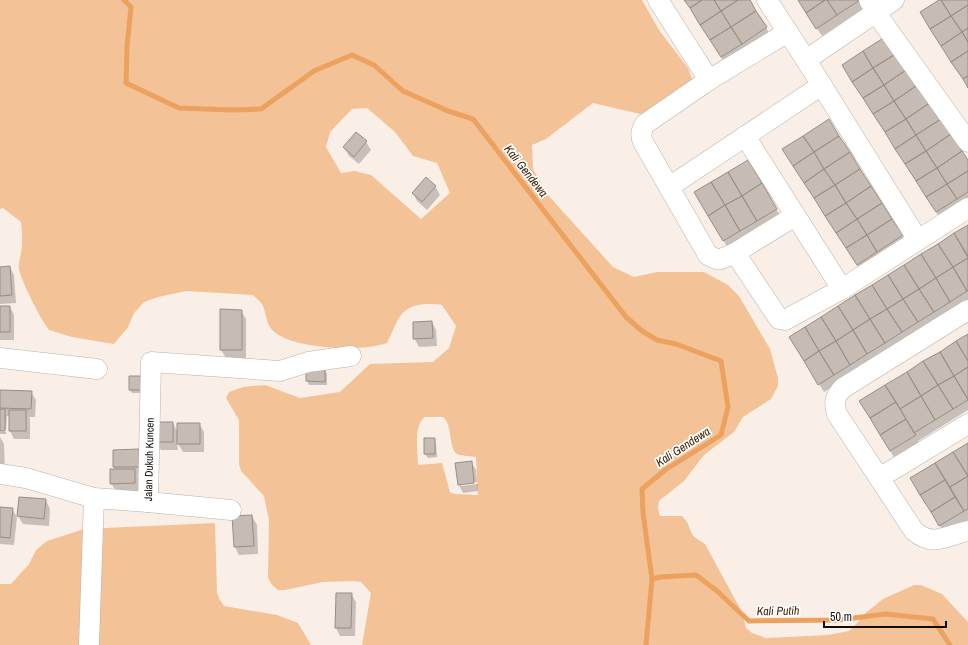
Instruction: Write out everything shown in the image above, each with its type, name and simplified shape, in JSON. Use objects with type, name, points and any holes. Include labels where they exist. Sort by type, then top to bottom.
[{"type":"street","points":[[658,0],[709,80]]},
{"type":"street","points":[[767,0],[822,85],[918,240]]},
{"type":"street","points":[[806,60],[872,6],[894,0]]},
{"type":"street","points":[[872,6],[968,142]]},
{"type":"street","points":[[788,32],[709,80],[645,124],[641,130],[641,136],[643,142],[708,255],[716,259],[722,259],[735,253],[795,216]]},
{"type":"street","points":[[669,186],[822,85]]},
{"type":"street","points":[[745,136],[842,289]]},
{"type":"street","points":[[735,253],[779,319],[788,320],[842,289],[968,208]]},
{"type":"street","points":[[968,310],[843,388],[835,399],[837,414],[914,531],[922,537],[930,540],[968,530]]},
{"type":"street","name":"Jalan Dukuh Kuncen","points":[[0,474],[26,478],[94,498],[148,502],[151,362],[280,371],[308,362],[351,356]]},
{"type":"street","points":[[0,358],[97,369]]},
{"type":"street","points":[[879,478],[968,424]]},
{"type":"street","points":[[89,645],[94,498]]},
{"type":"street","points":[[148,502],[231,510]]},
{"type":"shaded area","points":[[0,0],[642,0],[659,30],[688,68],[693,81],[653,111],[640,114],[593,103],[546,139],[532,145],[533,169],[548,195],[613,267],[634,277],[657,272],[704,272],[728,285],[739,296],[770,349],[778,378],[778,386],[771,399],[743,417],[734,432],[704,455],[684,481],[659,501],[658,508],[660,516],[682,516],[687,522],[693,536],[705,544],[742,612],[746,628],[752,633],[766,638],[828,635],[849,631],[863,615],[883,599],[914,585],[921,585],[942,594],[968,622],[968,645],[362,645],[371,593],[361,582],[323,582],[285,590],[278,590],[272,585],[268,578],[269,520],[264,496],[241,471],[239,464],[239,420],[226,398],[229,392],[243,387],[265,385],[300,398],[340,392],[370,364],[433,362],[449,348],[456,326],[442,305],[420,305],[409,308],[397,321],[387,343],[361,348],[325,347],[307,345],[278,335],[270,327],[263,306],[253,295],[186,291],[158,297],[144,302],[134,313],[128,327],[114,344],[72,337],[49,330],[41,317],[27,291],[19,269],[22,246],[21,222],[3,208],[0,209]],"holes":[[[367,108],[395,132],[413,156],[437,163],[450,193],[421,219],[371,175],[355,171],[341,173],[326,147],[330,132],[352,109]],[[425,417],[443,417],[448,425],[454,451],[459,455],[476,457],[478,495],[454,494],[450,492],[442,463],[418,465],[417,447],[419,426]]]},
{"type":"shaded area","points":[[215,523],[217,593],[224,606],[277,615],[298,623],[311,645],[0,645],[0,584],[11,584],[29,564],[36,550],[47,541],[84,529]]},
{"type":"building","points":[[684,0],[702,0],[690,8]]},
{"type":"building","points":[[702,0],[714,0],[721,11],[700,25],[690,8]]},
{"type":"building","points":[[714,0],[738,0],[721,11]]},
{"type":"building","points":[[738,0],[750,0],[756,11],[731,27],[721,11]]},
{"type":"building","points":[[798,0],[825,0],[806,13]]},
{"type":"building","points":[[827,0],[837,15],[816,29],[806,13]]},
{"type":"building","points":[[827,0],[860,0],[837,15]]},
{"type":"building","points":[[941,0],[951,16],[930,29],[920,12]]},
{"type":"building","points":[[941,0],[968,0],[968,5],[951,16]]},
{"type":"building","points":[[968,5],[968,28],[962,32],[951,16]]},
{"type":"building","points":[[721,11],[731,27],[710,40],[700,25]]},
{"type":"building","points":[[756,11],[767,27],[742,44],[731,27]]},
{"type":"building","points":[[951,16],[962,32],[941,46],[930,29]]},
{"type":"building","points":[[731,27],[742,44],[721,57],[710,40]]},
{"type":"building","points":[[968,28],[968,42],[962,32]]},
{"type":"building","points":[[962,32],[968,42],[968,51],[951,62],[941,46]]},
{"type":"building","points":[[888,35],[899,52],[873,68],[863,51]]},
{"type":"building","points":[[863,51],[873,68],[852,82],[842,65]]},
{"type":"building","points":[[968,51],[968,76],[963,79],[951,62]]},
{"type":"building","points":[[899,52],[909,68],[884,85],[873,68]]},
{"type":"building","points":[[873,68],[884,85],[863,98],[852,82]]},
{"type":"building","points":[[909,68],[919,84],[894,101],[884,85]]},
{"type":"building","points":[[968,76],[968,88],[963,79]]},
{"type":"building","points":[[919,84],[931,102],[906,119],[894,101]]},
{"type":"building","points":[[884,85],[894,101],[873,114],[863,98]]},
{"type":"building","points":[[894,101],[906,119],[885,132],[873,114]]},
{"type":"building","points":[[931,102],[941,119],[916,135],[906,119]]},
{"type":"building","points":[[829,119],[839,136],[814,152],[803,136]]},
{"type":"building","points":[[906,119],[916,135],[895,149],[885,132]]},
{"type":"building","points":[[941,119],[951,134],[926,151],[916,135]]},
{"type":"building","points":[[356,132],[367,141],[354,157],[343,147]]},
{"type":"building","points":[[951,134],[962,151],[937,168],[926,151]]},
{"type":"building","points":[[916,135],[926,151],[905,164],[895,149]]},
{"type":"building","points":[[803,136],[814,152],[793,166],[782,149]]},
{"type":"building","points":[[839,136],[850,152],[824,169],[814,152]]},
{"type":"building","points":[[926,151],[937,168],[916,181],[905,164]]},
{"type":"building","points":[[962,151],[968,160],[968,171],[947,184],[937,168]]},
{"type":"building","points":[[814,152],[824,169],[804,183],[793,166]]},
{"type":"building","points":[[850,152],[860,169],[835,185],[824,169]]},
{"type":"building","points":[[748,160],[762,183],[742,196],[728,172]]},
{"type":"building","points":[[937,168],[947,184],[926,197],[916,181]]},
{"type":"building","points":[[824,169],[835,185],[814,198],[804,183]]},
{"type":"building","points":[[860,169],[871,186],[846,203],[835,185]]},
{"type":"building","points":[[968,171],[968,192],[957,199],[947,184]]},
{"type":"building","points":[[728,172],[742,196],[725,205],[711,182]]},
{"type":"building","points":[[426,177],[436,186],[422,202],[412,193]]},
{"type":"building","points":[[711,182],[725,205],[708,216],[694,192]]},
{"type":"building","points":[[762,183],[777,209],[757,221],[742,196]]},
{"type":"building","points":[[947,184],[957,199],[936,212],[926,197]]},
{"type":"building","points":[[835,185],[846,203],[825,216],[814,198]]},
{"type":"building","points":[[871,186],[882,203],[857,219],[846,203]]},
{"type":"building","points":[[742,196],[757,221],[740,231],[725,205]]},
{"type":"building","points":[[846,203],[857,219],[836,233],[825,216]]},
{"type":"building","points":[[882,203],[892,219],[867,235],[857,219]]},
{"type":"building","points":[[725,205],[740,231],[723,241],[708,216]]},
{"type":"building","points":[[857,219],[867,235],[846,248],[836,233]]},
{"type":"building","points":[[892,219],[903,235],[877,252],[867,235]]},
{"type":"building","points":[[968,225],[968,256],[954,233]]},
{"type":"building","points":[[954,233],[968,258],[953,267],[938,244]]},
{"type":"building","points":[[867,235],[877,252],[857,265],[846,248]]},
{"type":"building","points":[[938,244],[953,267],[936,278],[921,254]]},
{"type":"building","points":[[921,254],[936,278],[919,289],[904,265]]},
{"type":"building","points":[[968,258],[968,291],[967,291],[953,267]]},
{"type":"building","points":[[904,265],[919,289],[903,299],[888,275]]},
{"type":"building","points":[[10,266],[12,295],[0,296],[0,267]]},
{"type":"building","points":[[953,267],[967,291],[950,302],[936,278]]},
{"type":"building","points":[[888,275],[903,299],[887,309],[872,285]]},
{"type":"building","points":[[936,278],[950,302],[934,312],[919,289]]},
{"type":"building","points":[[872,285],[887,309],[870,319],[855,295]]},
{"type":"building","points":[[919,289],[934,312],[918,322],[903,299]]},
{"type":"building","points":[[855,295],[870,319],[853,330],[838,306]]},
{"type":"building","points":[[903,299],[918,322],[902,332],[887,309]]},
{"type":"building","points":[[0,306],[10,306],[10,332],[0,332]]},
{"type":"building","points":[[838,306],[853,330],[836,341],[821,317]]},
{"type":"building","points":[[220,309],[242,310],[242,350],[220,350]]},
{"type":"building","points":[[887,309],[902,332],[885,343],[870,319]]},
{"type":"building","points":[[821,317],[836,341],[819,351],[805,327]]},
{"type":"building","points":[[870,319],[885,343],[867,354],[853,330]]},
{"type":"building","points":[[432,321],[433,338],[413,339],[413,322]]},
{"type":"building","points":[[805,327],[819,351],[804,361],[789,337]]},
{"type":"building","points":[[853,330],[867,354],[850,365],[836,341]]},
{"type":"building","points":[[968,334],[968,361],[956,341]]},
{"type":"building","points":[[836,341],[850,365],[834,375],[819,351]]},
{"type":"building","points":[[956,341],[968,361],[968,367],[954,376],[940,352]]},
{"type":"building","points":[[819,351],[834,375],[818,385],[804,361]]},
{"type":"building","points":[[940,352],[954,376],[938,385],[923,361]]},
{"type":"building","points":[[923,361],[938,385],[921,396],[907,372]]},
{"type":"building","points":[[968,367],[968,399],[954,376]]},
{"type":"building","points":[[306,369],[325,369],[325,382],[306,381]]},
{"type":"building","points":[[907,372],[921,396],[900,409],[885,385]]},
{"type":"building","points":[[129,376],[150,376],[150,390],[129,390]]},
{"type":"building","points":[[954,376],[968,400],[953,409],[938,385]]},
{"type":"building","points":[[885,385],[896,402],[870,418],[859,401]]},
{"type":"building","points":[[938,385],[953,409],[935,420],[921,396]]},
{"type":"building","points":[[0,390],[32,391],[31,409],[0,408]]},
{"type":"building","points":[[921,396],[935,420],[914,433],[900,409]]},
{"type":"building","points":[[896,402],[906,419],[880,435],[870,418]]},
{"type":"building","points":[[0,409],[5,409],[5,431],[0,431]]},
{"type":"building","points":[[9,410],[26,410],[26,431],[9,431]]},
{"type":"building","points":[[906,419],[916,435],[890,451],[880,435]]},
{"type":"building","points":[[155,422],[173,422],[173,442],[155,442]]},
{"type":"building","points":[[177,423],[200,423],[200,444],[177,444]]},
{"type":"building","points":[[424,438],[435,438],[435,454],[424,454]]},
{"type":"building","points":[[968,443],[968,476],[953,452]]},
{"type":"building","points":[[139,449],[140,467],[113,467],[113,450]]},
{"type":"building","points":[[953,452],[968,476],[950,487],[935,463]]},
{"type":"building","points":[[472,461],[474,483],[458,485],[455,463]]},
{"type":"building","points":[[935,463],[945,480],[920,495],[910,478]]},
{"type":"building","points":[[110,469],[135,469],[135,483],[110,484]]},
{"type":"building","points":[[968,476],[968,509],[964,511],[950,487]]},
{"type":"building","points":[[945,480],[955,497],[931,512],[920,495]]},
{"type":"building","points":[[19,497],[46,499],[44,519],[17,516]]},
{"type":"building","points":[[955,497],[964,511],[939,526],[931,512]]},
{"type":"building","points":[[0,507],[13,508],[10,538],[0,537]]},
{"type":"building","points":[[252,515],[254,546],[234,547],[232,516]]},
{"type":"building","points":[[336,593],[352,593],[351,628],[335,628]]},
{"type":"waterway","name":"Kali Gendewa","points":[[124,0],[131,7],[127,47],[126,83],[179,108],[232,110],[261,109],[314,71],[352,55],[374,65],[403,91],[448,111],[473,119],[626,317],[642,331],[657,340],[676,344],[721,361],[728,407],[721,435],[665,470],[642,489],[643,513],[652,579]]},
{"type":"waterway","name":"Kali Putih","points":[[646,645],[652,579],[660,577],[696,575],[717,591],[749,621],[839,620],[885,614],[933,619],[950,645]]}]
